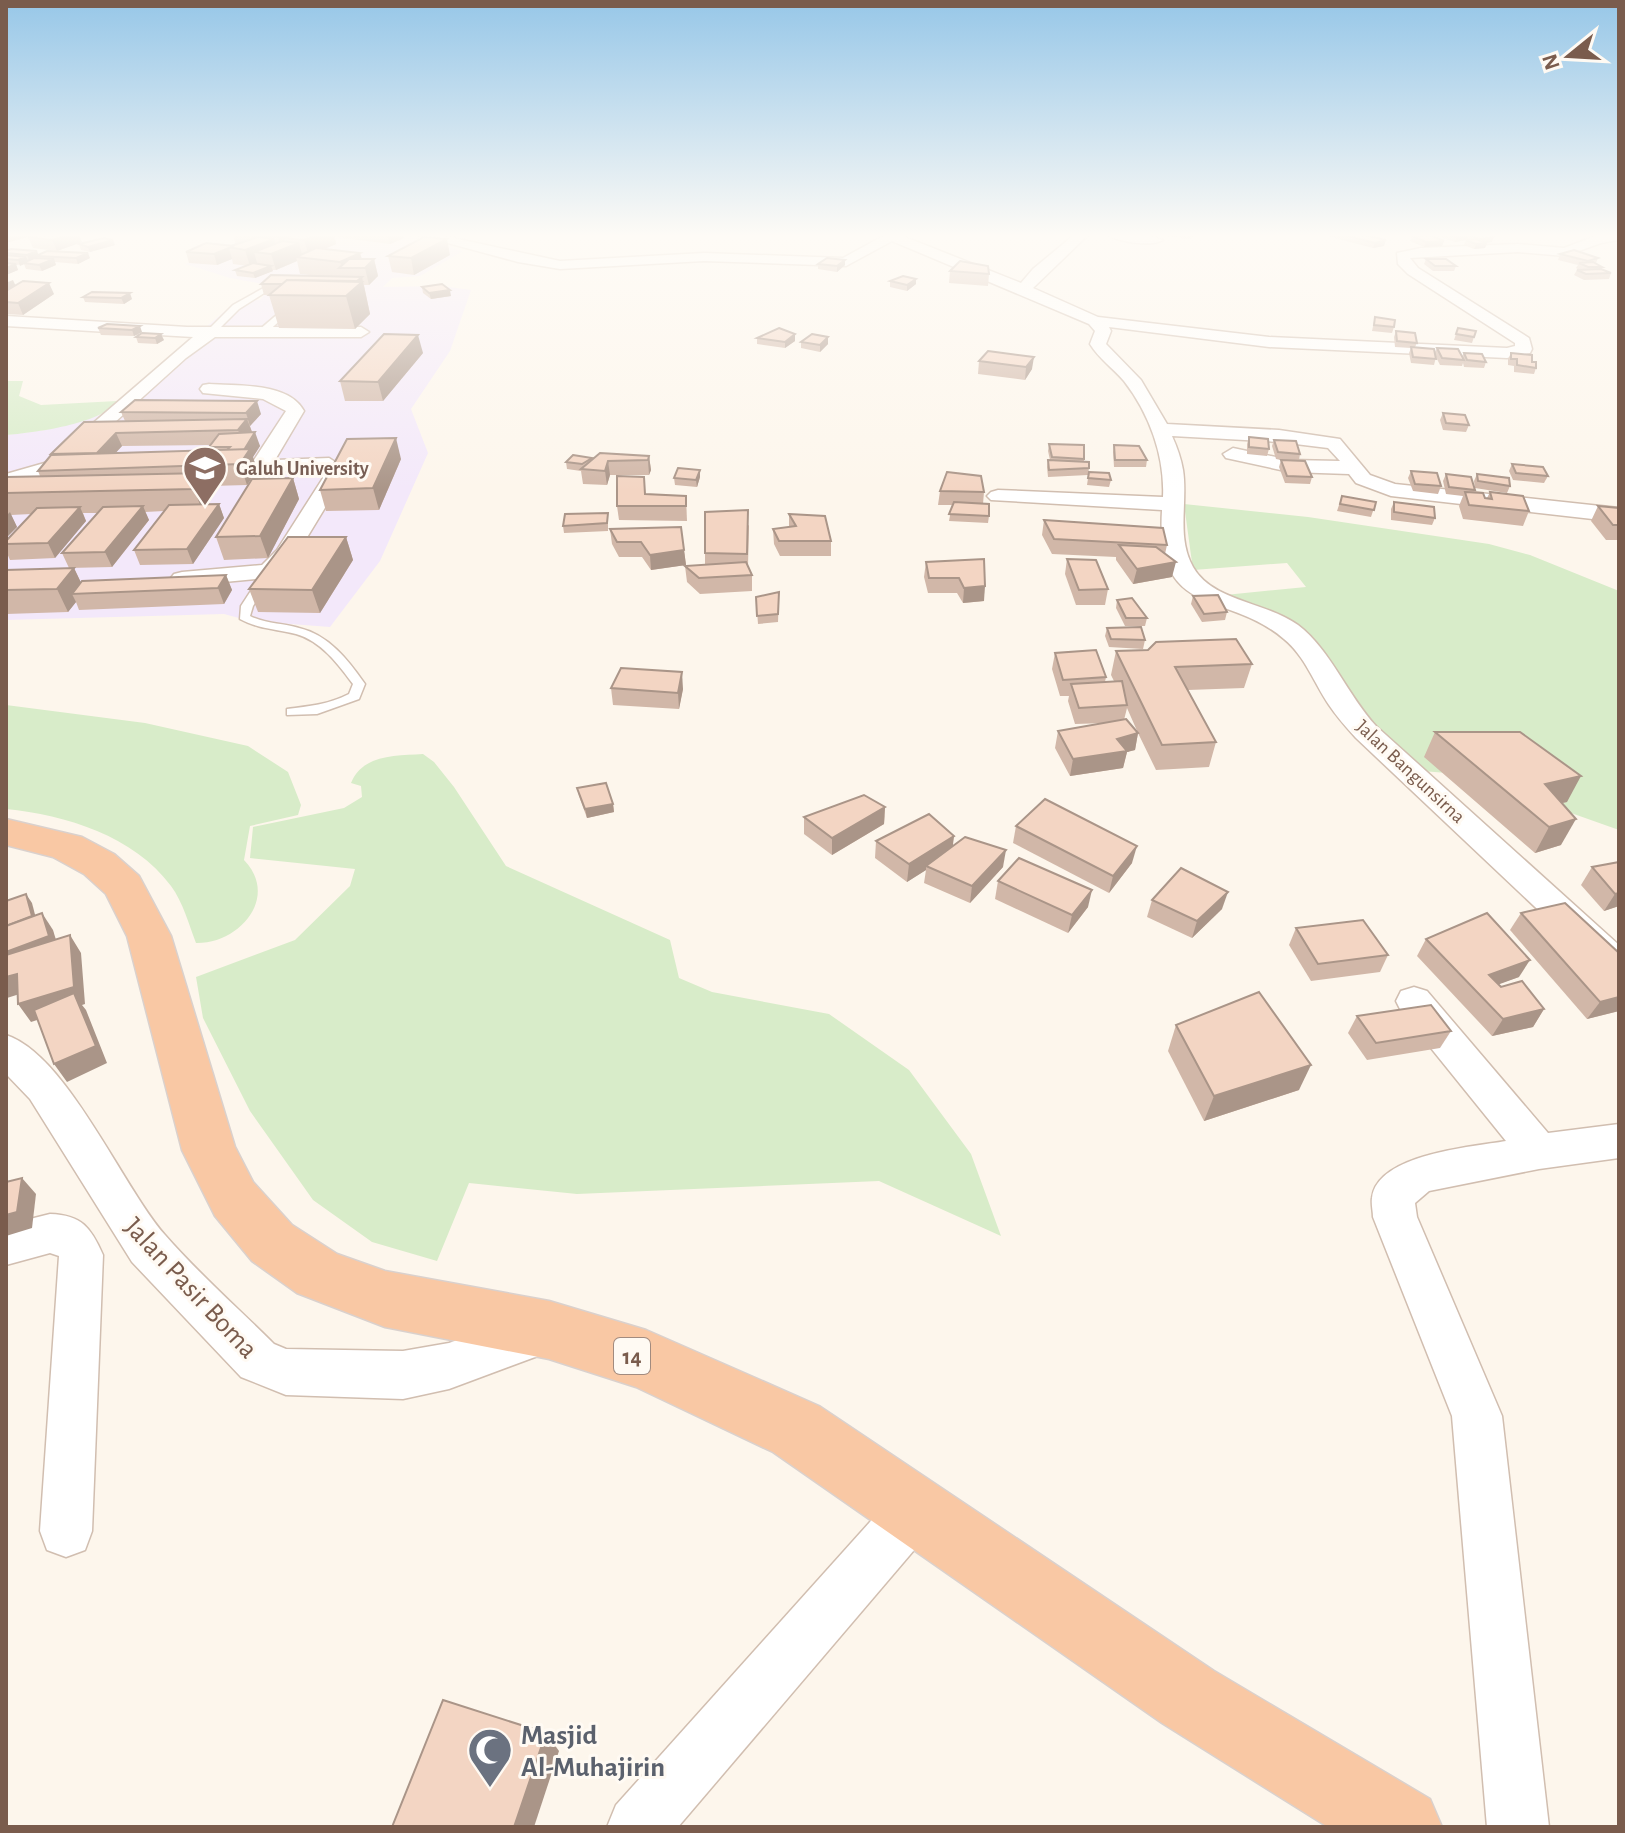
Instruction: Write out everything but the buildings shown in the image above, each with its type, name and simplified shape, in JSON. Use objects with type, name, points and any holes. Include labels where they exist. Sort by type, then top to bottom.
[{"type":"highway","name":"14","points":[[6,832],[67,847],[99,864],[124,886],[149,936],[209,1150],[234,1199],[272,1243],[318,1274],[385,1299],[549,1330],[646,1360],[796,1429],[1188,1697],[1402,1827]]},
{"type":"street","points":[[6,321],[211,332],[361,332]]},
{"type":"street","points":[[1095,321],[1269,342],[1476,353],[1507,353],[1524,349],[1523,341],[1487,321]]},
{"type":"street","name":"Jalan Bangunsirna","points":[[1095,321],[1103,331],[1098,344],[1140,392],[1174,470],[1172,504],[1176,558],[1184,573],[1197,586],[1266,617],[1298,637],[1344,707],[1366,732],[1619,965]]},
{"type":"street","points":[[42,472],[55,466],[180,354],[211,332]]},
{"type":"street","points":[[209,389],[266,394],[292,405],[295,411],[261,466]]},
{"type":"street","points":[[1158,429],[1279,436],[1333,443],[1363,479],[1391,490],[1619,515]]},
{"type":"street","points":[[1233,454],[1290,466],[1355,468]]},
{"type":"street","points":[[166,580],[269,572],[286,554],[333,478],[333,467],[329,464],[184,468]]},
{"type":"street","points":[[6,480],[42,472],[89,471]]},
{"type":"street","points":[[998,496],[1172,504]]},
{"type":"street","points":[[1414,1001],[1539,1152]]},
{"type":"street","name":"Jalan Pasir Boma","points":[[6,1050],[44,1088],[148,1248],[258,1361],[270,1368],[302,1374],[425,1372],[549,1330]]},
{"type":"street","points":[[1518,1827],[1477,1416],[1395,1217],[1393,1196],[1418,1175],[1539,1152],[1619,1141]]},
{"type":"street","points":[[6,1245],[60,1233],[71,1236],[78,1244],[81,1255],[66,1531]]},
{"type":"street","points":[[638,1827],[914,1511]]},
{"type":"lane","points":[[211,332],[222,321]]},
{"type":"lane","points":[[262,332],[275,321]]},
{"type":"lane","points":[[269,572],[247,606],[244,617],[305,633],[340,658],[359,684],[354,696],[329,710],[292,712]]},
{"type":"shaded area","name":"Galuh University","points":[[214,321],[460,321],[450,351],[411,409],[428,453],[380,561],[330,627],[250,621],[224,614],[6,620],[6,435],[45,430],[103,414]]},
{"type":"green space","points":[[6,381],[23,381],[19,396],[41,405],[117,401],[109,409],[83,421],[6,435]]},
{"type":"green space","points":[[1184,504],[1308,517],[1489,544],[1530,555],[1619,591],[1619,830],[1540,802],[1522,779],[1422,771],[1345,692],[1313,637],[1290,620],[1225,595],[1306,587],[1287,563],[1193,570]]},
{"type":"green space","points":[[6,705],[145,723],[248,746],[288,772],[301,805],[298,815],[250,826],[244,860],[254,874],[258,889],[250,916],[227,936],[196,943],[175,892],[156,869],[138,854],[118,841],[75,823],[6,809]]},
{"type":"green space","points":[[423,754],[434,762],[454,787],[506,866],[670,940],[679,978],[712,992],[829,1014],[909,1070],[971,1154],[1001,1236],[879,1181],[577,1194],[469,1183],[437,1261],[372,1242],[313,1200],[250,1111],[203,1018],[196,977],[295,940],[350,886],[355,869],[250,858],[253,827],[344,808],[362,797],[361,786],[351,783],[363,767],[381,758]]},
{"type":"place","name":"Galuh University","points":[[205,507]]},
{"type":"place","name":"Masjid Al-Muhajirin","points":[[490,1789]]}]
